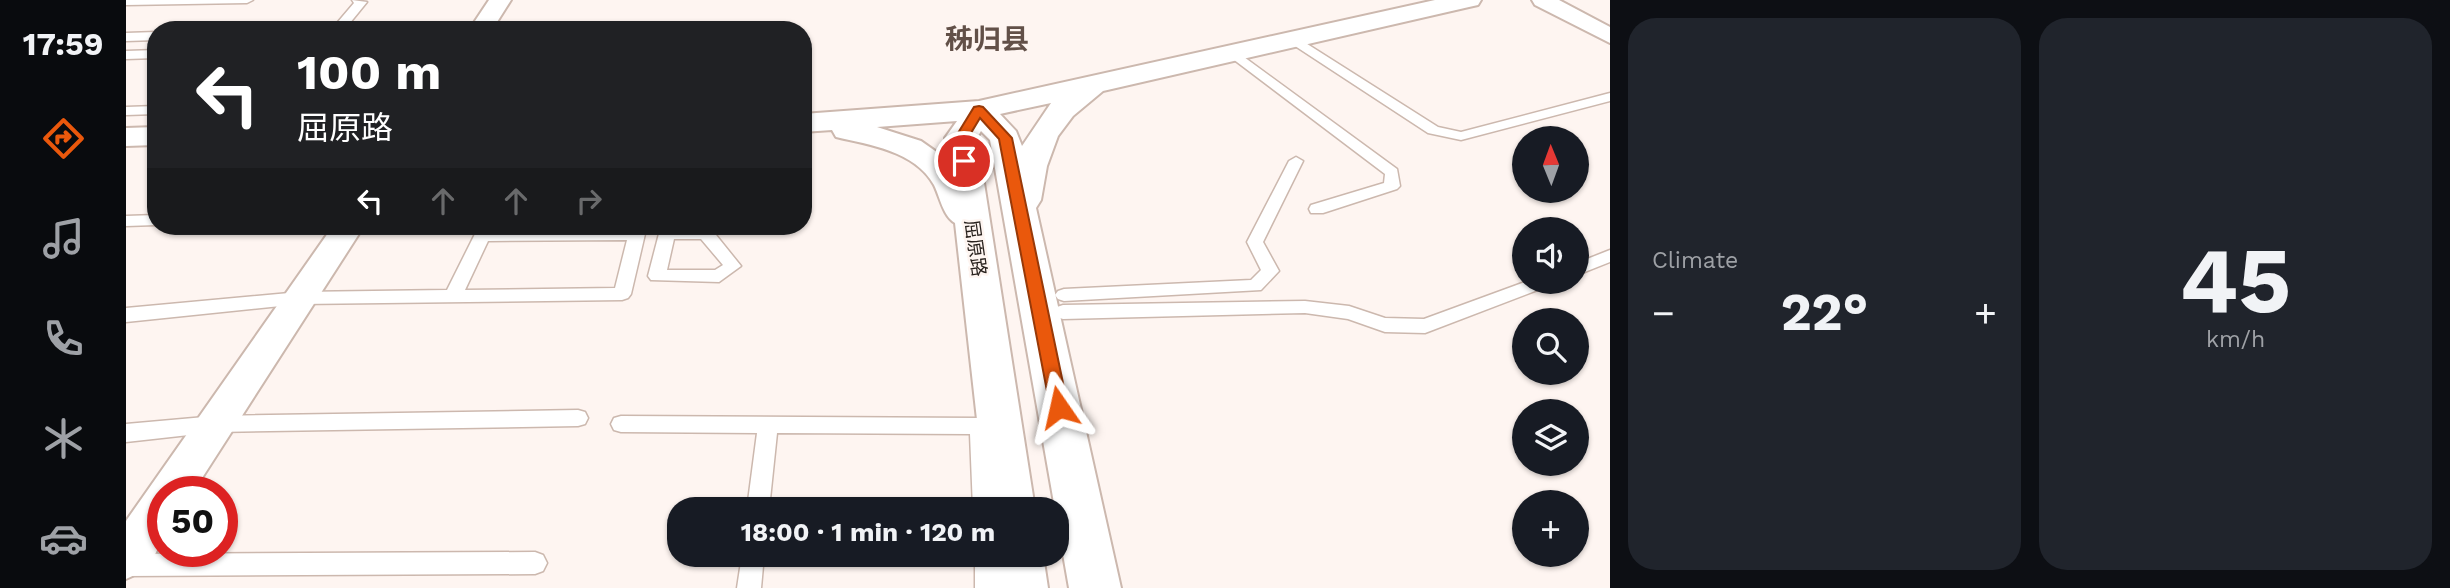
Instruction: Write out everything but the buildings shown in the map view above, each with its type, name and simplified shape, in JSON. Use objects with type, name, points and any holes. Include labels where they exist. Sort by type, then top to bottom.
[{"type":"main road","points":[[812,123],[979,110],[1469,0]]},
{"type":"main road","points":[[1023,227],[1027,178],[1040,138],[1066,105],[1106,81]]},
{"type":"main road","points":[[979,110],[1005,138],[1096,588]]},
{"type":"main road","name":"屈原路","points":[[979,110],[961,138],[1010,497]]},
{"type":"main road","points":[[812,125],[887,139],[918,153],[941,171],[956,195],[977,253]]},
{"type":"main road","points":[[126,137],[147,136]]},
{"type":"main road","points":[[1019,567],[1022,588]]},
{"type":"street","points":[[486,21],[500,0]]},
{"type":"street","points":[[1543,0],[1610,36]]},
{"type":"street","points":[[181,476],[342,235]]},
{"type":"street","points":[[126,558],[147,527]]},
{"type":"lane","points":[[127,3],[247,0]]},
{"type":"lane","points":[[345,21],[361,2],[358,0]]},
{"type":"lane","points":[[126,37],[147,36]]},
{"type":"lane","points":[[1293,39],[1433,130],[1461,136],[1610,97]]},
{"type":"lane","points":[[1233,53],[1392,172],[1392,186],[1317,209]]},
{"type":"lane","points":[[126,54],[147,54]]},
{"type":"lane","points":[[126,111],[147,110]]},
{"type":"lane","points":[[1296,161],[1255,242],[1270,271],[1255,286],[1063,303],[1305,307],[1349,313],[1385,325],[1425,326],[1512,293]]},
{"type":"lane","points":[[126,221],[147,220]]},
{"type":"lane","points":[[453,296],[482,236],[560,235]]},
{"type":"lane","points":[[126,315],[300,298],[622,294],[637,235]]},
{"type":"lane","points":[[977,253],[968,272],[983,497]]},
{"type":"lane","points":[[1589,264],[1610,256]]},
{"type":"lane","points":[[126,433],[216,424],[578,418]]},
{"type":"lane","points":[[621,424],[979,426]]},
{"type":"lane","points":[[759,497],[768,425]]},
{"type":"lane","points":[[126,565],[535,563]]},
{"type":"lane","points":[[749,588],[752,567]]},
{"type":"lane","points":[[987,567],[988,588]]},
{"type":"district","name":"秭归县","points":[[987,39]]},
{"type":"route","points":[[964,161],[961,138],[979,110],[1005,138],[1059,407]]}]
